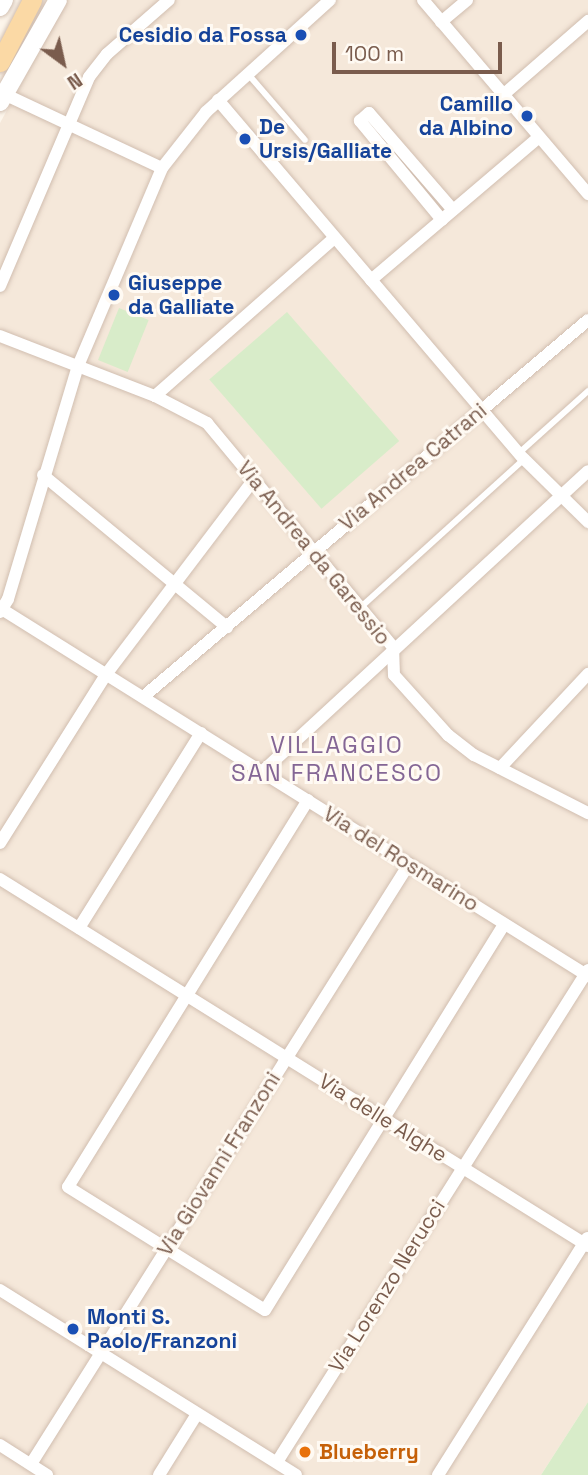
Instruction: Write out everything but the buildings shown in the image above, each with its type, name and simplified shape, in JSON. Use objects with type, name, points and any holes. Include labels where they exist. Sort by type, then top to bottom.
[{"type":"main road","points":[[0,7],[4,0]]},
{"type":"main road","points":[[0,44],[30,0]]},
{"type":"main road","points":[[0,62],[30,0]]},
{"type":"main road","points":[[2,98],[58,0]]},
{"type":"street","points":[[0,286],[68,122],[103,59],[169,0]]},
{"type":"street","points":[[0,610],[78,366],[162,168],[184,136],[218,100],[330,0]]},
{"type":"street","points":[[422,0],[588,194]]},
{"type":"street","points":[[441,22],[467,0]]},
{"type":"street","points":[[503,95],[588,21]]},
{"type":"street","points":[[2,98],[68,122],[162,168]]},
{"type":"street","points":[[218,100],[521,456],[560,499],[588,522]]},
{"type":"street","points":[[442,220],[359,121],[369,113],[453,210]]},
{"type":"street","points":[[372,280],[538,138]]},
{"type":"street","points":[[155,396],[334,239]]},
{"type":"street","name":"Via Andrea Catrani","points":[[143,697],[588,320]]},
{"type":"street","name":"Via Andrea da Garessio","points":[[0,337],[155,396],[207,423],[393,647],[394,675],[460,746],[588,813]]},
{"type":"street","points":[[263,771],[393,647],[588,471]]},
{"type":"street","points":[[43,475],[227,627]]},
{"type":"street","points":[[0,843],[107,673],[254,479]]},
{"type":"street","name":"Via del Rosmarino","points":[[0,610],[107,673],[504,925],[587,973]]},
{"type":"street","points":[[500,768],[588,674]]},
{"type":"street","points":[[79,928],[201,733]]},
{"type":"street","points":[[308,800],[68,1187],[265,1310],[504,925]]},
{"type":"street","name":"Via Giovanni Franzoni","points":[[30,1464],[409,864]]},
{"type":"street","name":"Via delle Alghe","points":[[0,879],[461,1167],[587,1242]]},
{"type":"street","name":"Via Lorenzo Nerucci","points":[[277,1462],[461,1167],[587,973]]},
{"type":"street","points":[[438,1475],[587,1242]]},
{"type":"street","points":[[0,1290],[296,1475]]},
{"type":"street","points":[[159,1475],[197,1414]]},
{"type":"street","points":[[0,1445],[47,1475]]},
{"type":"lane","points":[[248,74],[305,140]]},
{"type":"lane","points":[[361,607],[588,391]]},
{"type":"shaded area","points":[[67,0],[588,0],[588,1402],[541,1475],[0,1475],[0,123]]},
{"type":"green space","points":[[119,308],[149,320],[128,372],[98,360]]},
{"type":"green space","points":[[287,312],[399,441],[321,509],[209,380]]},
{"type":"green space","points":[[588,1402],[588,1475],[541,1475]]},
{"type":"place","name":"Cesidio da Fossa","points":[[301,35]]},
{"type":"place","name":"Camillo da Albino","points":[[527,116]]},
{"type":"place","name":"De Ursis/Galliate","points":[[245,139]]},
{"type":"place","name":"Giuseppe da Galliate","points":[[114,295]]},
{"type":"place","name":"Monti S. Paolo/Franzoni","points":[[73,1329]]},
{"type":"place","name":"Blueberry","points":[[305,1452]]},
{"type":"district","name":"VILLAGGIO SAN FRANCESCO","points":[[337,759]]}]
